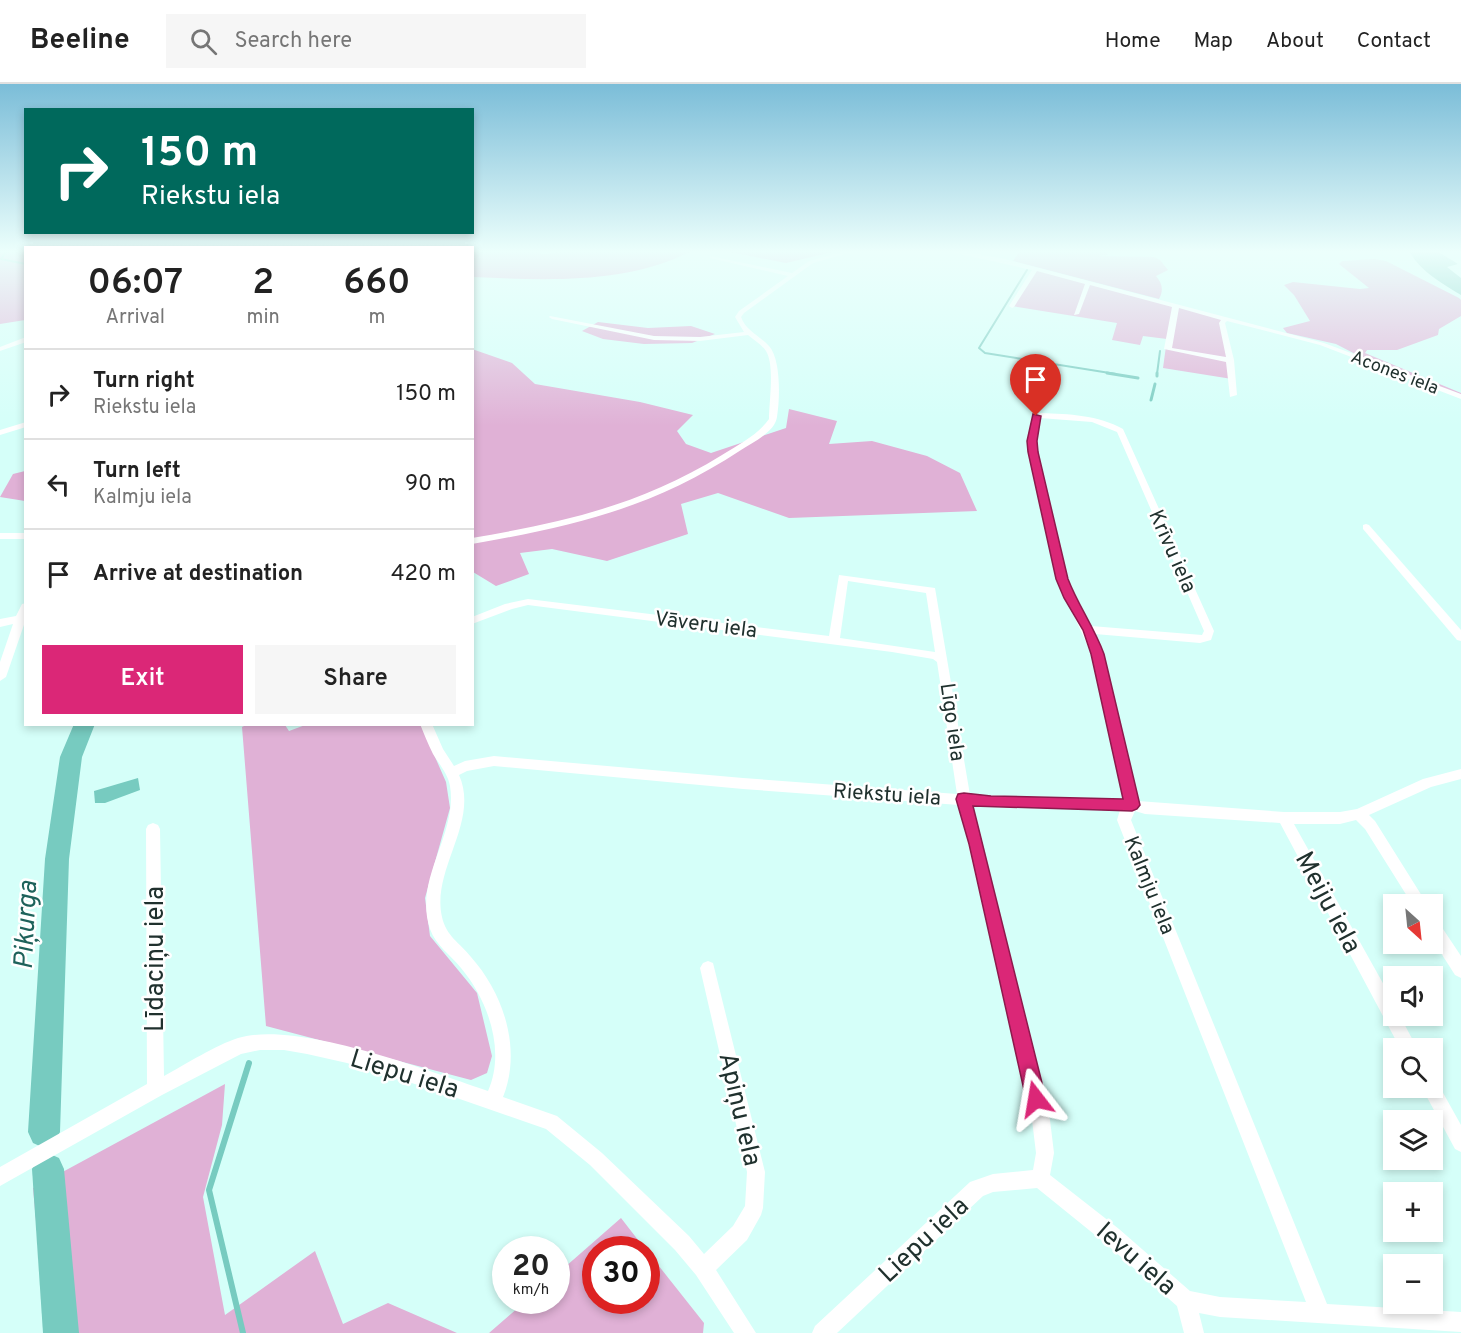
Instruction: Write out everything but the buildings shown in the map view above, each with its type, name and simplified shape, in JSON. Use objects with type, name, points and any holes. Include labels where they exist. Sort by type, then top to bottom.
[{"type":"street","points":[[474,541],[579,521],[631,505],[695,476],[762,433],[773,419],[772,359],[765,346],[739,323],[738,317],[745,309]]},
{"type":"street","points":[[1076,314],[1078,309]]},
{"type":"street","points":[[1175,309],[1168,349],[1230,360]]},
{"type":"street","name":"Acones iela","points":[[1193,309],[1322,344],[1461,397]]},
{"type":"street","points":[[552,317],[654,339],[700,339],[750,333]]},
{"type":"street","points":[[1227,318],[1222,323],[1230,360],[1233,395]]},
{"type":"street","points":[[0,349],[24,340]]},
{"type":"street","name":"Kalmju iela","points":[[1041,415],[1036,416],[1032,441],[1035,464],[1062,579],[1070,598],[1089,630],[1097,654],[1132,805],[1126,811],[1124,820],[1321,1314]]},
{"type":"street","name":"Krīvu iela","points":[[1041,415],[1091,420],[1120,431],[1209,631],[1207,637],[1200,639],[1089,630]]},
{"type":"street","points":[[0,433],[24,425]]},
{"type":"street","points":[[1366,527],[1461,637]]},
{"type":"street","points":[[0,536],[24,536]]},
{"type":"street","name":"Līgo iela","points":[[834,641],[843,577],[931,590],[941,659],[945,667],[964,799],[1041,1120],[1045,1153],[1040,1179]]},
{"type":"street","name":"Vāveru iela","points":[[474,620],[509,606],[528,602],[834,641],[913,652],[941,659]]},
{"type":"street","points":[[0,677],[24,608]]},
{"type":"street","points":[[0,623],[19,619]]},
{"type":"street","points":[[427,726],[441,757],[453,772],[458,809],[433,889],[433,903],[438,930],[469,965],[488,994],[498,1027],[504,1060],[503,1073],[493,1100]]},
{"type":"street","name":"Riekstu iela","points":[[453,772],[465,766],[494,761],[669,779],[769,784],[875,795],[991,802],[1132,805],[1145,808],[1284,818],[1340,818],[1359,814],[1428,783],[1461,774]]},
{"type":"street","points":[[1359,814],[1370,825],[1414,894]]},
{"type":"street","name":"Meiju iela","points":[[1284,818],[1404,1038]]},
{"type":"street","name":"Līdaciņu iela","points":[[153,829],[156,1089]]},
{"type":"street","points":[[1443,942],[1461,970]]},
{"type":"street","name":"Apiņu iela","points":[[703,1268],[740,1233],[745,1225],[754,1208],[756,1172],[708,968]]},
{"type":"street","name":"Liepu iela","points":[[0,1177],[156,1089],[239,1046],[260,1042],[284,1042],[347,1055],[493,1100],[551,1122],[566,1133],[660,1220],[703,1268],[746,1333]]},
{"type":"street","points":[[1436,1098],[1461,1143]]},
{"type":"street","name":"Liepu iela","points":[[822,1333],[977,1190],[993,1183],[1040,1179]]},
{"type":"street","name":"Ievu iela","points":[[1040,1179],[1112,1236],[1185,1300],[1220,1307],[1461,1322]]},
{"type":"street","points":[[1185,1300],[1194,1333]]},
{"type":"shaded area","points":[[0,309],[24,309],[24,320],[0,324]]},
{"type":"shaded area","points":[[1032,309],[1189,309],[1226,319],[1222,323],[1232,379],[1163,368],[1167,339],[1143,336],[1140,345],[1112,340],[1117,323]]},
{"type":"shaded area","points":[[1303,309],[1461,309],[1461,316],[1439,329],[1438,335],[1397,350],[1367,350],[1365,353],[1461,393],[1461,397],[1361,357],[1336,344],[1287,333],[1283,328],[1310,321]]},
{"type":"shaded area","points":[[598,322],[648,328],[691,326],[715,334],[692,343],[644,344],[603,339],[582,331]]},
{"type":"shaded area","points":[[474,350],[512,363],[535,384],[640,402],[693,415],[677,431],[686,444],[711,453],[786,428],[789,409],[837,421],[829,444],[872,441],[927,456],[960,473],[977,511],[789,518],[718,493],[681,504],[688,534],[607,561],[552,549],[520,553],[529,574],[496,586],[474,573]]},
{"type":"shaded area","points":[[24,471],[24,501],[0,497],[13,474]]},
{"type":"shaded area","points":[[286,726],[289,731],[303,726],[421,726],[446,782],[450,808],[425,898],[430,936],[477,993],[492,1056],[487,1073],[471,1080],[266,1026],[242,727]]},
{"type":"shaded area","points":[[138,778],[140,790],[105,803],[95,803],[94,791]]},
{"type":"shaded area","points":[[225,1084],[222,1125],[203,1197],[225,1315],[315,1251],[343,1324],[388,1303],[457,1333],[46,1333],[33,1188]]},
{"type":"shaded area","points":[[621,1218],[635,1236],[600,1236]]},
{"type":"shaded area","points":[[582,1252],[582,1314],[660,1314],[660,1267],[704,1323],[703,1333],[489,1333],[511,1314],[570,1314],[570,1263]]},
{"type":"waterway","points":[[1003,309],[979,348],[985,353],[1116,374]]},
{"type":"waterway","points":[[1157,374],[1160,351]]},
{"type":"waterway","points":[[1107,373],[1138,378]]},
{"type":"waterway","points":[[1151,400],[1155,384]]},
{"type":"waterway","name":"Piķurga","points":[[44,1132],[57,859],[71,757],[84,726]]},
{"type":"waterway","points":[[243,1333],[209,1190],[249,1063]]},
{"type":"waterway","name":"Piķurga","points":[[48,1169],[61,1333]]},
{"type":"route","points":[[1036,416],[1032,441],[1033,452],[1062,579],[1070,598],[1089,630],[1097,654],[1122,770],[1132,805],[991,802],[964,799],[1036,1099]]}]
